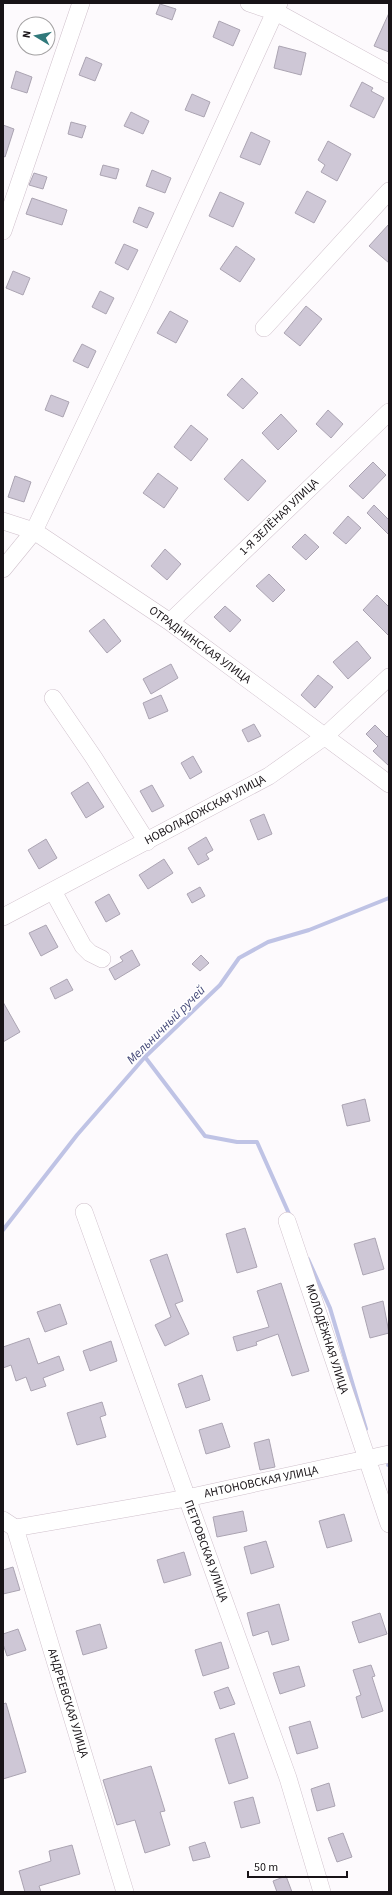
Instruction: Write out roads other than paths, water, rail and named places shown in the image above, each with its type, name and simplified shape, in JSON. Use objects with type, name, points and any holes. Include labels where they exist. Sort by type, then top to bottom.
[{"type":"street","points":[[3,231],[81,3]]},
{"type":"street","points":[[250,3],[278,8],[389,74]]},
{"type":"street","points":[[3,569],[34,531],[143,302],[278,8]]},
{"type":"street","points":[[264,328],[389,191]]},
{"type":"street","name":"1-Я ЗЕЛЁНАЯ УЛИЦА","points":[[170,622],[389,412]]},
{"type":"street","name":"ОТРАДНИНСКАЯ УЛИЦА","points":[[3,521],[34,531],[170,622],[389,784]]},
{"type":"street","name":"НОВОЛАДОЖСКАЯ УЛИЦА","points":[[3,917],[269,776],[324,737],[389,677]]},
{"type":"street","points":[[53,698],[94,758],[147,842]]},
{"type":"street","points":[[53,891],[83,946],[90,953],[102,959]]},
{"type":"street","name":"ПЕТРОВСКАЯ УЛИЦА","points":[[84,1212],[288,1778],[322,1892]]},
{"type":"street","name":"МОЛОДЁЖНАЯ УЛИЦА","points":[[287,1221],[317,1306],[389,1524]]},
{"type":"street","name":"АНТОНОВСКАЯ УЛИЦА","points":[[9,1524],[186,1498],[389,1454]]},
{"type":"street","name":"АНДРЕЕВСКАЯ УЛИЦА","points":[[9,1524],[125,1892]]},
{"type":"waterway","name":"Мельничный ручей","points":[[3,1230],[77,1135],[145,1057],[220,985],[239,958],[268,942],[309,930],[389,898]]},
{"type":"waterway","points":[[145,1057],[205,1136],[237,1142],[257,1142],[290,1216]]},
{"type":"waterway","points":[[308,1259],[330,1308],[366,1429]]}]
